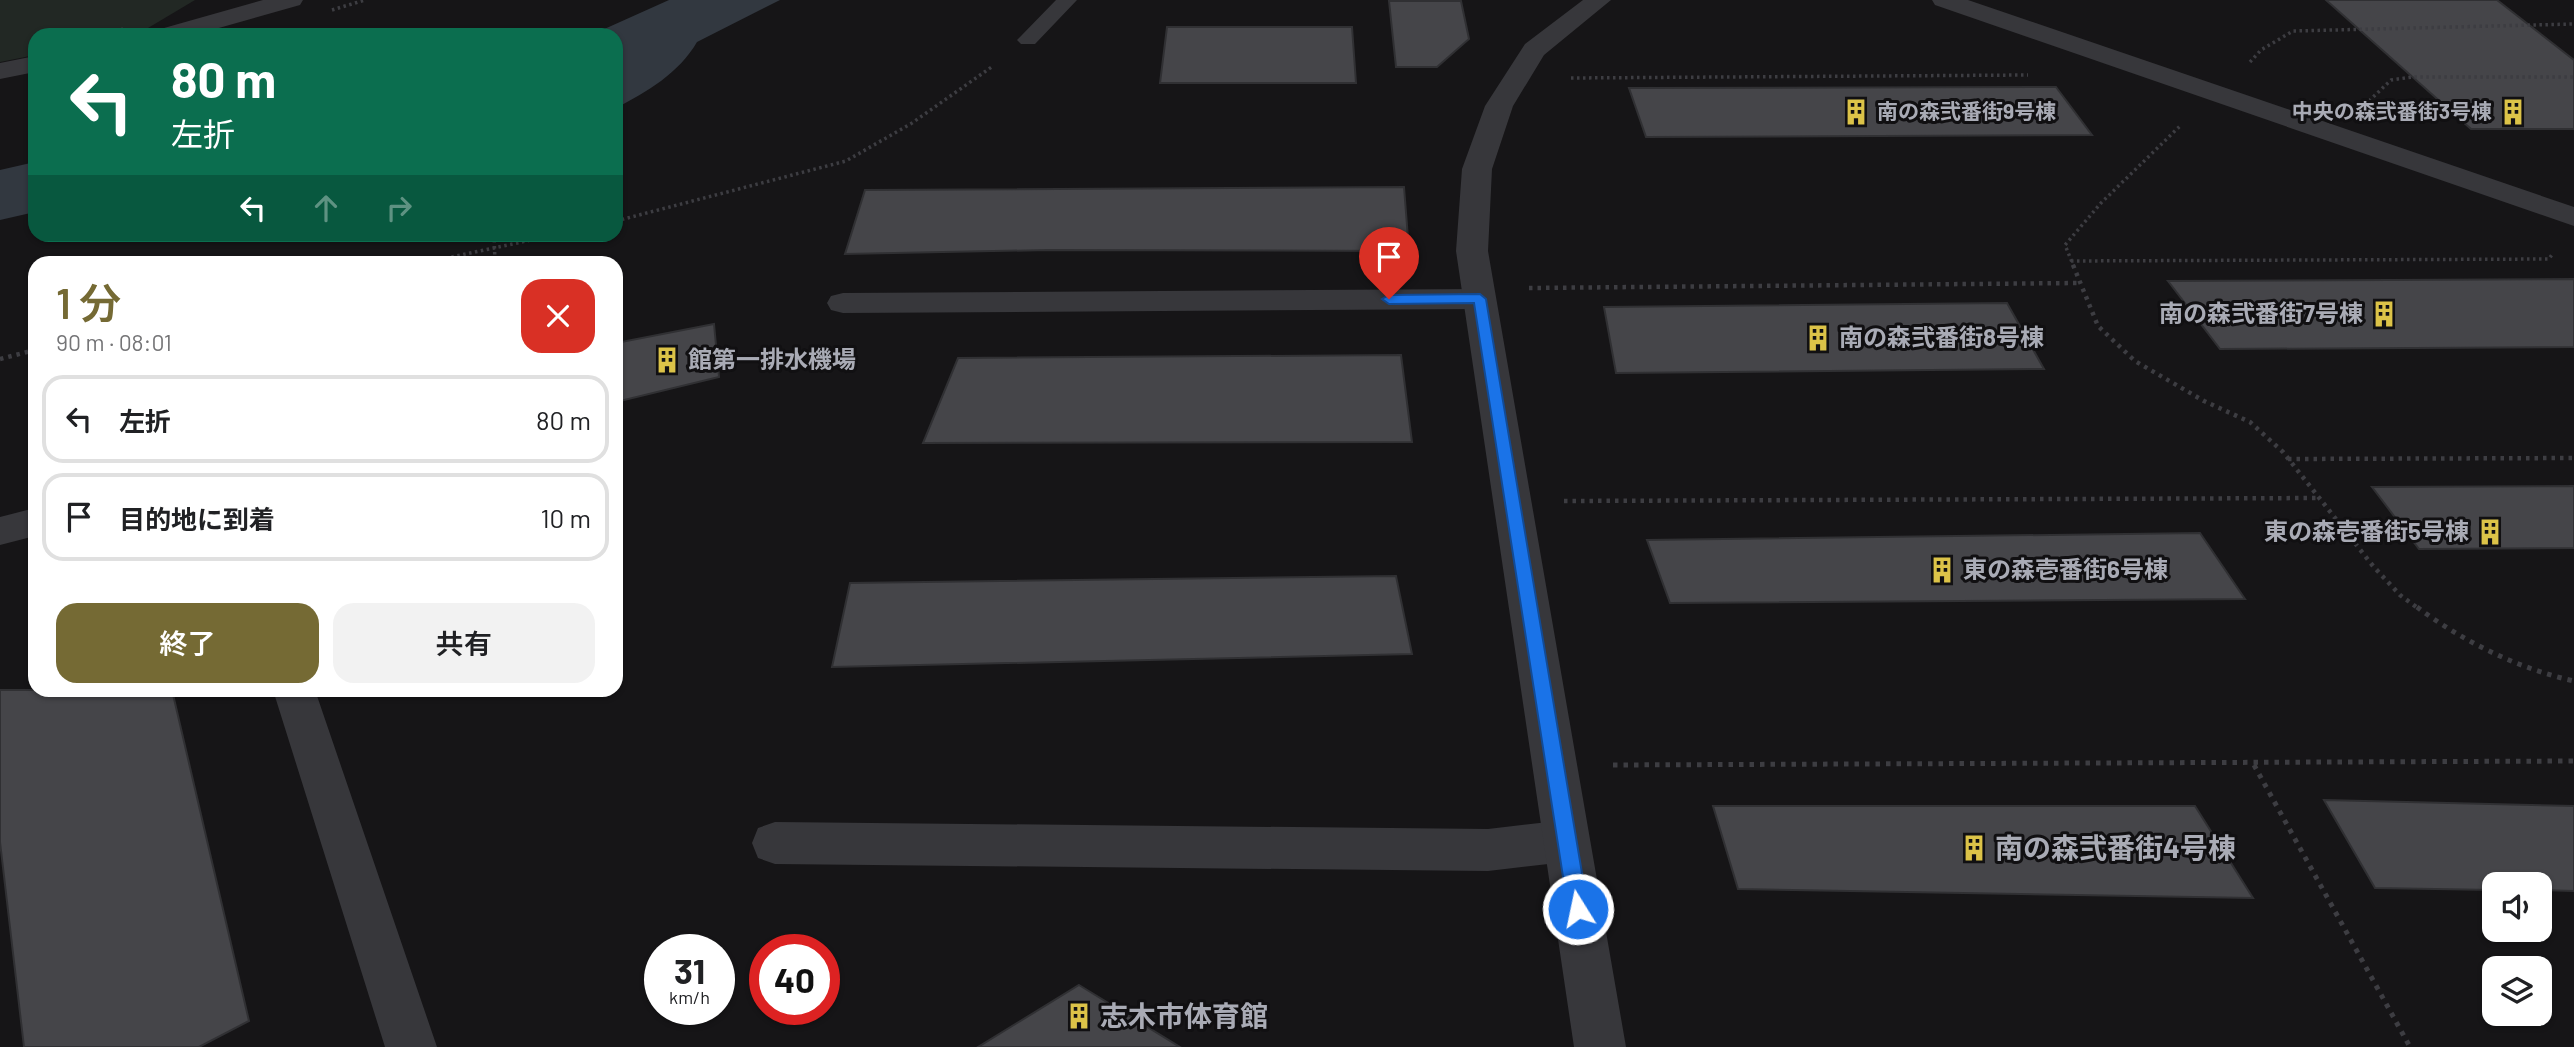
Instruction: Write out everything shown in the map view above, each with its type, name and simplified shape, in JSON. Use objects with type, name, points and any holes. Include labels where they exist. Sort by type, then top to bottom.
[{"type":"street","points":[[185,28],[242,7],[291,0]]},
{"type":"street","points":[[1599,0],[1534,50],[1499,106],[1477,169],[1472,251],[1600,1047]]},
{"type":"street","points":[[1944,0],[2574,217]]},
{"type":"street","points":[[0,71],[28,65]]},
{"type":"street","points":[[843,303],[1480,299]]},
{"type":"street","points":[[0,531],[28,524]]},
{"type":"street","points":[[296,697],[411,1047]]},
{"type":"street","points":[[775,843],[1488,850],[1566,841]]},
{"type":"lane","points":[[1028,40],[1067,0]]},
{"type":"path","points":[[2245,66],[2261,50],[2292,31],[2510,28],[2574,23]]},
{"type":"path","points":[[623,219],[846,161],[912,123],[1028,40]]},
{"type":"path","points":[[1563,78],[2031,75]]},
{"type":"path","points":[[2368,102],[2391,80],[2574,77]]},
{"type":"path","points":[[2183,123],[2101,203],[2065,246],[2098,326],[2136,362],[2204,401],[2250,422],[2288,459],[2400,595],[2437,622],[2537,673],[2574,681]]},
{"type":"path","points":[[495,242],[495,256]]},
{"type":"path","points":[[459,256],[525,242]]},
{"type":"path","points":[[2071,261],[2549,259],[2554,250]]},
{"type":"path","points":[[1518,288],[2081,283]]},
{"type":"path","points":[[0,359],[28,352]]},
{"type":"path","points":[[2288,459],[2574,458]]},
{"type":"path","points":[[1556,501],[2319,498]]},
{"type":"path","points":[[1609,765],[2254,765],[2574,761]]},
{"type":"path","points":[[2254,765],[2410,1047]]},
{"type":"shaded area","points":[[0,0],[195,0],[148,28],[28,28],[28,56],[0,62]]},
{"type":"shaded area","points":[[669,0],[780,0],[697,42],[672,72],[623,104],[623,28],[607,28]]},
{"type":"shaded area","points":[[28,164],[28,214],[0,220],[0,170]]},
{"type":"building","points":[[2326,0],[2497,0],[2574,60],[2574,129],[2471,129]]},
{"type":"building","points":[[1389,1],[1461,1],[1469,39],[1437,67],[1396,67]]},
{"type":"building","points":[[1167,27],[1352,27],[1356,83],[1160,83]]},
{"type":"building","name":"南の森弐番街9号棟","points":[[2056,87],[2092,135],[1646,137],[1629,88]]},
{"type":"building","points":[[1404,187],[1409,251],[1048,250],[845,254],[865,190]]},
{"type":"building","name":"南の森弐番街7号棟","points":[[2574,279],[2574,347],[2220,349],[2168,281]]},
{"type":"building","name":"南の森弐番街8号棟","points":[[2007,303],[2044,369],[1616,373],[1604,307]]},
{"type":"building","name":"館第一排水機場","points":[[714,324],[719,377],[623,400],[623,342]]},
{"type":"building","points":[[1401,355],[1412,442],[923,443],[958,358]]},
{"type":"building","name":"東の森壱番街5号棟","points":[[2574,486],[2574,548],[2419,549],[2372,487]]},
{"type":"building","name":"東の森壱番街6号棟","points":[[2200,533],[2245,599],[1670,603],[1647,540]]},
{"type":"building","points":[[1396,576],[1412,654],[832,667],[850,583]]},
{"type":"building","points":[[0,690],[28,690],[28,697],[174,697],[249,1021],[199,1047],[24,1047],[0,842]]},
{"type":"building","points":[[2324,800],[2574,806],[2574,891],[2552,890],[2552,872],[2482,872],[2482,890],[2375,888]]},
{"type":"building","name":"南の森弐番街4号棟","points":[[1713,806],[2195,806],[2253,898],[1738,889]]},
{"type":"building","name":"志木市体育館","points":[[1079,985],[1180,1047],[978,1047]]},
{"type":"place","name":"南の森弐番街9号棟","points":[[1856,112]]},
{"type":"place","name":"中央の森弐番街3号棟","points":[[2513,112]]},
{"type":"place","name":"南の森弐番街7号棟","points":[[2384,314]]},
{"type":"place","name":"南の森弐番街8号棟","points":[[1818,338]]},
{"type":"place","name":"館第一排水機場","points":[[667,360]]},
{"type":"place","name":"東の森壱番街5号棟","points":[[2490,532]]},
{"type":"place","name":"東の森壱番街6号棟","points":[[1942,570]]},
{"type":"place","name":"南の森弐番街4号棟","points":[[1974,848]]},
{"type":"place","name":"志木市体育館","points":[[1079,1016]]},
{"type":"route","points":[[1389,299],[1480,299],[1578,909]]}]
